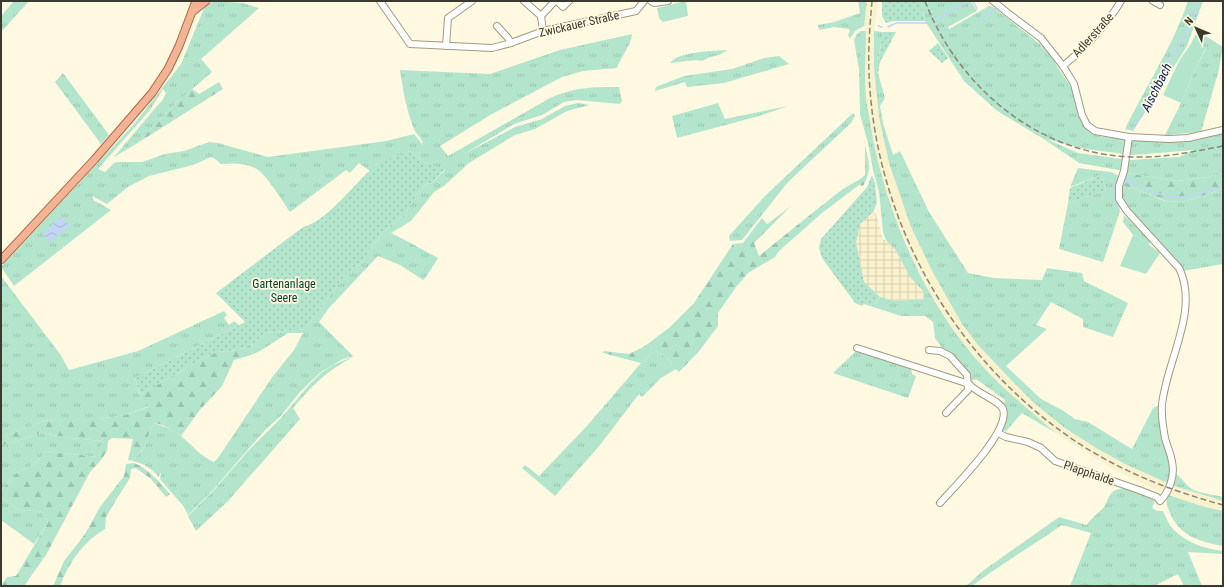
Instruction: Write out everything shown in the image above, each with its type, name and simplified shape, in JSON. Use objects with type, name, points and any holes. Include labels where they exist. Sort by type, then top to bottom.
[{"type":"main road","points":[[1,260],[95,159],[152,93],[174,57],[196,1]]},
{"type":"main road","points":[[192,12],[206,1]]},
{"type":"street","name":"Zwickauer Straße","points":[[380,1],[410,44],[492,48],[511,43],[543,31],[636,11],[644,1]]},
{"type":"street","points":[[446,46],[448,18],[472,1]]},
{"type":"street","points":[[524,1],[541,16],[543,31]]},
{"type":"street","points":[[541,16],[556,1],[563,7],[569,1]]},
{"type":"street","points":[[651,1],[654,3],[668,1]]},
{"type":"street","points":[[993,1],[1041,38],[1063,66],[1074,84],[1082,115],[1087,125],[1095,131],[1151,139],[1188,138],[1223,130]]},
{"type":"street","name":"Adlerstraße","points":[[1063,66],[1105,25],[1121,1]]},
{"type":"street","points":[[1153,1],[1160,5]]},
{"type":"street","points":[[497,26],[511,43]]},
{"type":"street","name":"Plapphalde","points":[[998,433],[1006,437],[1028,442],[1041,448],[1056,461],[1139,490],[1157,497],[1160,501],[1165,496],[1172,479],[1173,470],[1162,421],[1162,403],[1183,317],[1186,291],[1179,268],[1127,211],[1119,199],[1118,186],[1124,171],[1129,137]]},
{"type":"street","points":[[857,348],[968,384],[973,390],[999,404],[1002,408],[1003,420],[998,433],[983,454],[940,503]]},
{"type":"street","points":[[929,350],[940,351],[950,356],[967,375],[968,390],[946,413]]},
{"type":"shaded area","points":[[867,1],[878,1],[874,31],[874,69],[879,117],[889,163],[911,227],[932,271],[962,324],[978,345],[1014,383],[1034,403],[1065,428],[1096,448],[1125,464],[1174,486],[1223,501],[1223,511],[1168,495],[1118,472],[1056,433],[1021,404],[986,370],[958,336],[935,300],[914,261],[897,222],[883,182],[873,139],[866,98],[866,31],[864,26]]},
{"type":"shaded area","points":[[873,212],[876,213],[883,240],[886,240],[895,249],[910,277],[923,291],[925,299],[895,301],[880,297],[864,282],[855,243],[860,224]]},
{"type":"green space","points":[[14,1],[29,1],[1,32],[1,16]]},
{"type":"green space","points":[[214,1],[243,3],[259,8],[201,59],[212,72],[176,103],[136,144],[114,157],[162,101],[166,93],[163,89],[150,110],[98,169],[105,172],[117,162],[142,162],[165,154],[184,151],[209,142],[218,143],[268,157],[386,141],[414,134],[423,145],[414,129],[409,114],[400,70],[490,74],[560,50],[632,34],[630,42],[617,68],[583,71],[562,77],[492,114],[440,146],[448,156],[559,94],[584,88],[619,87],[622,101],[620,104],[576,100],[564,102],[542,115],[514,124],[464,154],[515,127],[542,119],[565,106],[578,103],[590,105],[567,111],[535,129],[515,135],[469,163],[444,186],[434,192],[411,221],[391,233],[438,258],[426,277],[423,280],[400,265],[378,256],[329,308],[319,322],[353,356],[341,360],[321,372],[309,383],[280,417],[267,428],[215,488],[188,515],[184,507],[160,479],[161,473],[159,477],[147,467],[133,461],[144,447],[154,423],[175,432],[201,454],[214,462],[273,376],[294,350],[303,333],[288,333],[251,355],[253,344],[265,333],[305,329],[345,275],[362,261],[383,232],[405,214],[417,194],[427,183],[431,184],[445,170],[425,163],[410,151],[377,164],[370,171],[359,163],[350,173],[346,170],[290,212],[269,181],[255,168],[243,164],[221,164],[211,157],[193,165],[149,176],[128,187],[107,204],[92,196],[94,201],[111,210],[14,286],[1,267],[134,124],[181,64],[205,6]]},
{"type":"green space","points":[[686,1],[688,16],[663,22],[659,18],[657,8]]},
{"type":"green space","points":[[858,1],[867,1],[864,26],[855,31],[850,39],[848,35],[850,31],[849,29],[834,27],[819,30],[818,25],[834,22],[860,13]]},
{"type":"green space","points":[[882,1],[920,1],[925,21],[894,21],[886,23],[882,16]]},
{"type":"green space","points":[[920,1],[971,1],[977,11],[948,27],[949,29],[989,6],[993,7],[1040,44],[1051,57],[1072,89],[1083,126],[1092,134],[1103,137],[1159,142],[1181,141],[1223,133],[1223,173],[1208,177],[1177,181],[1126,173],[1124,171],[1079,163],[996,110],[964,81],[925,21]],"holes":[[[1046,139],[1085,149],[1133,155],[1194,150],[1179,157],[1129,160],[1078,153]]]},
{"type":"green space","points":[[1188,1],[1203,1],[1187,46],[1133,131],[1125,129],[1175,34]]},
{"type":"green space","points":[[861,31],[866,31],[866,98],[878,160],[898,225],[927,288],[964,345],[986,370],[1003,387],[1056,433],[1022,413],[1006,431],[1003,431],[1007,415],[1004,407],[1005,400],[976,379],[971,381],[969,374],[955,358],[942,348],[935,338],[933,322],[925,316],[901,316],[873,307],[880,297],[895,301],[924,299],[923,291],[910,277],[895,249],[886,240],[883,232],[879,192],[860,114],[859,69],[854,40],[857,34]]},
{"type":"green space","points":[[874,31],[883,32],[876,72],[878,73],[885,98],[880,106],[883,123],[893,155],[900,151],[929,212],[968,273],[994,278],[1042,280],[1047,268],[1082,273],[1084,281],[1128,303],[1113,337],[1083,327],[1083,319],[1051,302],[1036,325],[1047,329],[1006,366],[1041,399],[1075,419],[1088,422],[1132,449],[1153,408],[1160,405],[1171,471],[1177,474],[1192,489],[1223,497],[1223,501],[1174,486],[1125,464],[1096,448],[1065,428],[1034,403],[1014,383],[978,345],[962,324],[932,271],[911,227],[889,163],[879,117],[874,69]]},
{"type":"green space","points":[[883,32],[896,32],[880,62],[878,73],[876,72]]},
{"type":"green space","points":[[1199,32],[1223,47],[1218,73],[1201,132],[1165,135],[1181,103],[1197,65],[1206,49],[1194,37]]},
{"type":"green space","points":[[1194,37],[1206,48],[1181,103],[1163,95],[1179,61]]},
{"type":"green space","points":[[938,43],[948,58],[942,63],[929,51]]},
{"type":"green space","points":[[728,50],[702,61],[696,60],[670,63],[681,56],[689,54],[706,51]]},
{"type":"green space","points":[[779,56],[789,64],[724,83],[687,87],[685,82],[655,91],[656,87],[684,76],[732,69],[764,58]]},
{"type":"green space","points":[[63,73],[109,135],[101,144],[55,82]]},
{"type":"green space","points":[[219,82],[223,89],[136,144],[176,103],[192,89],[199,94]]},
{"type":"green space","points":[[718,103],[725,119],[788,106],[759,116],[677,138],[672,116]]},
{"type":"green space","points":[[853,113],[855,116],[851,123],[788,182],[742,240],[730,241],[729,236],[765,196]]},
{"type":"green space","points":[[865,145],[869,171],[863,186],[859,185],[822,213],[779,251],[775,257],[748,273],[718,313],[718,326],[700,350],[679,372],[676,369],[661,378],[658,376],[672,363],[666,357],[655,351],[641,363],[603,353],[604,351],[629,354],[645,346],[670,327],[694,303],[733,244],[743,243],[762,218],[767,224],[791,206],[754,243],[759,256],[842,190],[865,175]]},
{"type":"green space","name":"Gartenanlage Seere","points":[[410,151],[425,163],[445,169],[431,184],[427,183],[417,194],[405,214],[383,232],[362,261],[345,275],[305,329],[265,333],[253,344],[237,350],[217,352],[201,359],[140,395],[135,378],[245,322],[216,293],[303,227],[312,224],[322,217],[376,165],[387,159]]},
{"type":"green space","points":[[1078,168],[1111,172],[1119,176],[1115,192],[1120,211],[1103,262],[1059,249],[1068,203],[1106,190],[1101,175],[1070,187]]},
{"type":"green space","points":[[1126,173],[1177,181],[1208,177],[1223,173],[1223,189],[1183,202],[1166,201],[1120,185]]},
{"type":"green space","points":[[872,175],[875,183],[877,203],[873,212],[860,224],[856,243],[864,282],[880,297],[873,307],[864,304],[862,306],[855,303],[822,258],[819,248],[821,239],[867,187]]},
{"type":"green space","points":[[1101,175],[1106,190],[1068,203],[1070,188]]},
{"type":"green space","points":[[1120,185],[1135,189],[1165,201],[1183,202],[1223,189],[1223,264],[1183,271],[1149,234],[1121,199]]},
{"type":"green space","points":[[1124,215],[1150,241],[1149,245],[1137,236],[1133,235],[1123,222]]},
{"type":"green space","points":[[1133,235],[1137,236],[1160,253],[1146,274],[1120,266]]},
{"type":"green space","points":[[1,276],[60,354],[69,370],[138,351],[224,311],[227,315],[224,318],[229,325],[234,321],[239,325],[135,378],[141,400],[150,406],[125,415],[100,419],[54,419],[41,422],[1,438]]},
{"type":"green space","points":[[253,344],[251,355],[234,360],[222,386],[199,411],[181,436],[163,425],[154,423],[144,447],[133,461],[128,460],[133,439],[112,438],[108,441],[107,451],[90,472],[46,555],[24,586],[1,586],[7,577],[16,576],[48,522],[41,512],[28,510],[21,511],[1,497],[1,491],[14,475],[35,463],[46,451],[98,457],[103,441],[41,433],[1,446],[1,438],[41,422],[54,419],[100,419],[125,415],[149,407],[141,400],[140,395],[201,359],[217,352],[237,350]]},
{"type":"green space","points":[[857,350],[911,368],[912,374],[916,376],[908,398],[833,373]]},
{"type":"green space","points":[[655,351],[666,357],[672,363],[659,377],[661,378],[642,397],[639,394],[600,445],[555,496],[522,468],[525,465],[539,476],[586,427],[641,363]]},
{"type":"green space","points":[[352,357],[327,373],[300,400],[293,408],[300,419],[228,501],[196,531],[188,516],[215,489],[247,452],[281,418],[321,373],[333,365]]},
{"type":"green space","points":[[41,433],[103,441],[98,457],[46,451],[35,463],[14,475],[1,491],[1,446]]},
{"type":"green space","points":[[134,463],[149,472],[170,494],[166,497],[151,479],[136,468],[131,469],[130,478],[106,517],[105,529],[83,546],[72,561],[60,586],[53,586],[64,561],[85,534],[100,507],[124,476],[126,464]]},
{"type":"green space","points":[[1124,488],[1155,501],[1152,508],[1158,511],[1163,511],[1172,528],[1179,535],[1203,547],[1223,551],[1223,554],[1188,552],[1202,586],[1184,586],[1178,574],[1154,586],[1070,586],[1091,533],[1062,525],[972,586],[966,586],[984,570],[1059,517],[1087,525],[1104,507],[1112,493],[1116,490]]},
{"type":"green space","points":[[1168,495],[1223,511],[1223,546],[1192,537],[1179,527],[1174,521],[1167,506]]},
{"type":"green space","points":[[1,497],[21,511],[28,510],[41,512],[48,522],[34,544],[1,520]]},
{"type":"water","points":[[60,217],[69,226],[49,242],[43,234]]},
{"type":"waterway","points":[[939,18],[969,1]]},
{"type":"waterway","points":[[973,1],[977,9]]},
{"type":"waterway","name":"Aischbach","points":[[1132,129],[1143,114],[1164,68],[1188,30],[1196,1]]},
{"type":"waterway","points":[[982,17],[997,8]]},
{"type":"waterway","points":[[888,27],[896,23],[927,23]]},
{"type":"waterway","points":[[878,26],[882,27]]},
{"type":"waterway","points":[[1104,136],[1112,137]]},
{"type":"waterway","name":"Aischbach","points":[[1126,177],[1130,182]]},
{"type":"waterway","points":[[1111,183],[1116,182],[1114,189]]},
{"type":"waterway","name":"Aischbach","points":[[1124,182],[1156,193],[1174,197],[1190,196],[1223,186]]},
{"type":"waterway","points":[[1113,195],[1116,202],[1124,212]]},
{"type":"waterway","points":[[1176,340],[1178,331]]},
{"type":"railway","points":[[872,1],[869,72],[874,127],[886,180],[904,232],[928,281],[958,327],[992,369],[1031,408],[1075,441],[1110,462],[1146,479],[1165,487],[1223,505]]},
{"type":"railway","points":[[925,1],[940,33],[959,63],[983,90],[1010,113],[1039,132],[1072,146],[1106,155],[1152,157],[1223,146]]}]
